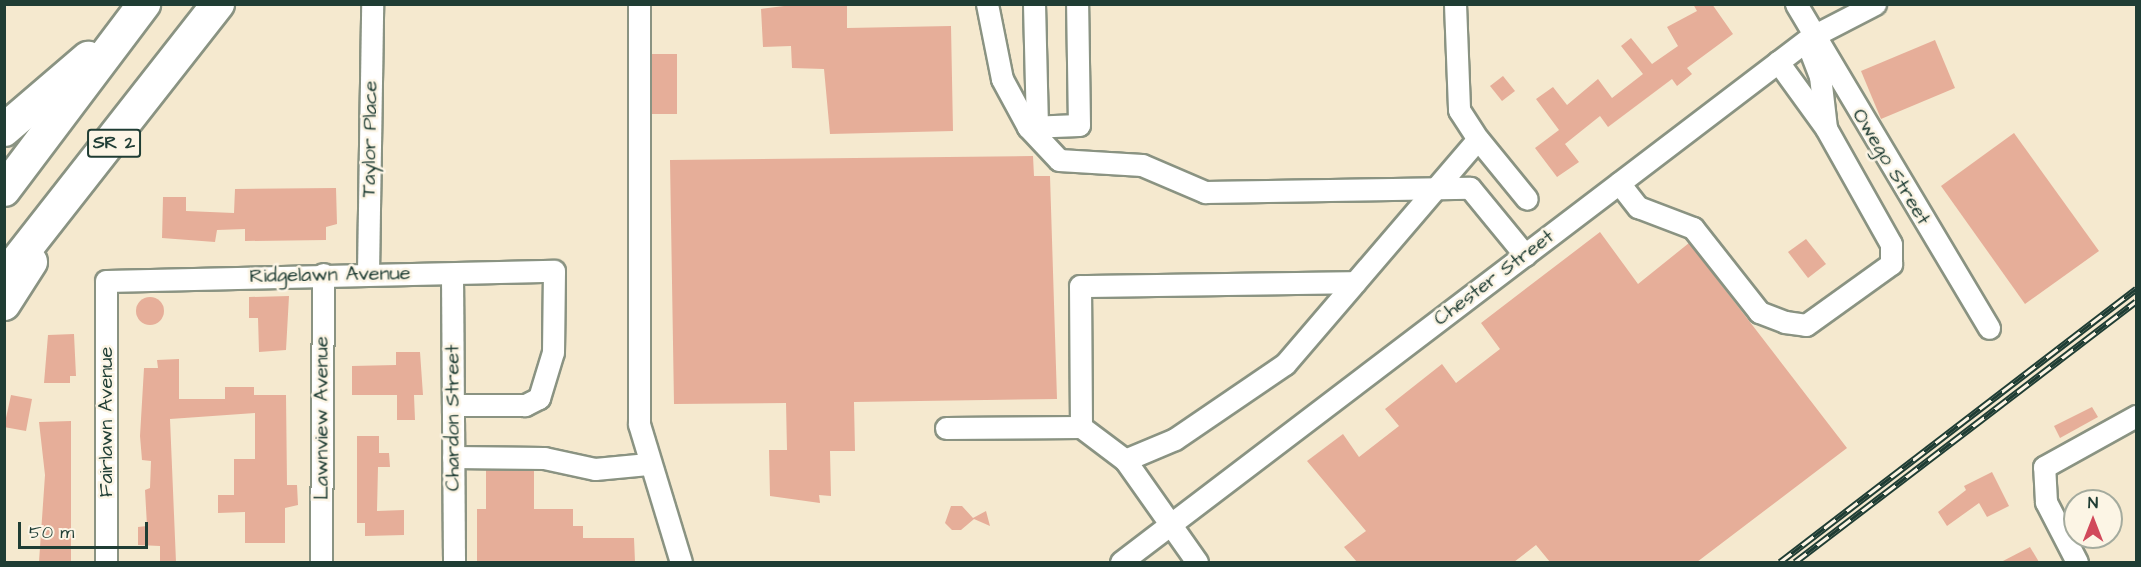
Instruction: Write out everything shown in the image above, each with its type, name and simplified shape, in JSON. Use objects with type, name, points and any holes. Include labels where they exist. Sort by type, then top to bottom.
[{"type":"highway","name":"SR 2","points":[[4,277],[76,190],[218,4]]},
{"type":"highway","name":"SR 2","points":[[4,190],[140,10]]},
{"type":"highway","points":[[4,130],[140,10]]},
{"type":"highway","points":[[4,304],[76,190]]},
{"type":"street","name":"Taylor Place","points":[[368,273],[372,4]]},
{"type":"street","points":[[639,4],[639,424],[648,464],[681,562]]},
{"type":"street","points":[[987,4],[1002,79],[1033,127],[1059,160],[1142,165],[1205,192],[1470,188],[1525,255]]},
{"type":"street","points":[[1033,127],[1034,4]]},
{"type":"street","points":[[1033,127],[1079,125],[1077,4]]},
{"type":"street","points":[[1455,4],[1459,110],[1478,139],[1527,199]]},
{"type":"street","name":"Owego Street","points":[[1796,4],[1807,40],[1989,328]]},
{"type":"street","name":"Chester Street","points":[[1121,562],[1807,40],[1875,4]]},
{"type":"street","points":[[1807,40],[1820,76],[1826,128]]},
{"type":"street","points":[[1619,183],[1638,207],[1693,228],[1759,312],[1806,325],[1891,264],[1891,243],[1826,128],[1778,62]]},
{"type":"street","points":[[1125,460],[1175,439],[1285,364],[1478,139]]},
{"type":"street","name":"Ridgelawn Avenue","points":[[106,281],[323,274],[554,271],[553,352],[539,398],[525,405],[454,405]]},
{"type":"street","name":"Lawnview Avenue","points":[[321,562],[323,274]]},
{"type":"street","name":"Chardon Street","points":[[452,274],[454,562]]},
{"type":"street","name":"Fairlawn Avenue","points":[[106,281],[106,562]]},
{"type":"street","points":[[1080,427],[1080,286],[1355,282]]},
{"type":"street","points":[[2077,562],[2046,502],[2044,467],[2136,416]]},
{"type":"street","points":[[946,428],[1080,427],[1125,460],[1167,525],[1197,562]]},
{"type":"street","points":[[453,457],[544,458],[595,469],[648,464]]},
{"type":"building","points":[[800,4],[847,4],[847,28],[951,26],[953,131],[830,134],[824,69],[792,68],[791,46],[763,47],[761,9]]},
{"type":"building","points":[[1693,4],[1712,4],[1733,34],[1687,68],[1692,74],[1677,86],[1672,79],[1608,127],[1600,116],[1565,144],[1579,162],[1557,177],[1535,148],[1559,130],[1536,99],[1553,87],[1567,105],[1598,79],[1612,98],[1643,74],[1621,46],[1631,38],[1652,64],[1678,46],[1667,27],[1697,11]]},
{"type":"building","points":[[1935,40],[1955,88],[1881,119],[1861,71]]},
{"type":"building","points":[[652,54],[677,54],[677,114],[652,114]]},
{"type":"building","points":[[1503,76],[1515,91],[1502,101],[1490,86]]},
{"type":"building","points":[[2014,133],[2099,251],[2025,304],[1941,186]]},
{"type":"building","points":[[1033,156],[1034,176],[1050,176],[1057,399],[854,402],[855,451],[830,451],[831,496],[819,495],[820,503],[770,496],[769,450],[787,450],[786,403],[674,404],[670,160]]},
{"type":"building","points":[[336,188],[337,224],[326,227],[326,240],[245,241],[245,229],[217,230],[215,242],[162,238],[163,197],[186,197],[186,211],[234,213],[235,189]]},
{"type":"building","points":[[1600,232],[1638,284],[1689,243],[1847,448],[1697,562],[1550,562],[1536,545],[1514,562],[1357,562],[1344,547],[1366,531],[1307,461],[1343,434],[1359,457],[1399,426],[1385,409],[1442,364],[1456,383],[1500,349],[1481,323]]},
{"type":"building","points":[[1806,239],[1826,264],[1808,278],[1788,252]]},
{"type":"building","points":[[289,296],[286,350],[259,352],[258,318],[249,318],[249,297]]},
{"type":"building","points":[[150,297],[160,301],[164,311],[160,321],[150,325],[140,321],[136,311],[140,301]]},
{"type":"building","points":[[74,334],[76,376],[70,376],[70,383],[44,383],[48,335]]},
{"type":"building","points":[[396,352],[420,352],[423,395],[414,395],[415,420],[397,420],[397,395],[352,395],[352,366],[396,365]]},
{"type":"building","points":[[179,359],[179,399],[225,399],[225,387],[254,387],[254,395],[286,395],[287,485],[297,485],[298,505],[285,508],[285,543],[245,543],[245,512],[218,513],[218,495],[234,495],[234,459],[255,459],[255,413],[170,419],[176,562],[160,562],[160,546],[138,545],[138,527],[147,526],[145,490],[150,488],[151,461],[142,460],[140,436],[144,368],[158,368],[157,360]]},
{"type":"building","points":[[11,395],[32,399],[26,431],[4,427]]},
{"type":"building","points":[[2092,407],[2098,417],[2060,438],[2054,426]]},
{"type":"building","points":[[71,421],[71,562],[39,562],[45,475],[39,422]]},
{"type":"building","points":[[357,436],[379,436],[379,453],[389,453],[390,467],[378,467],[377,511],[404,510],[404,535],[365,536],[365,523],[357,523]]},
{"type":"building","points":[[486,470],[534,471],[534,509],[573,509],[573,526],[583,526],[583,538],[634,538],[635,562],[477,562],[477,509],[486,509]]},
{"type":"building","points":[[1992,472],[2009,506],[1987,517],[1979,503],[1947,526],[1938,512],[1966,490],[1964,486]]},
{"type":"building","points":[[951,506],[962,506],[973,518],[986,511],[990,526],[974,519],[961,530],[952,530],[945,523]]},
{"type":"building","points":[[2030,547],[2039,562],[2001,562]]},
{"type":"railway","points":[[1780,562],[2136,289]]},
{"type":"railway","points":[[1795,562],[2136,301]]}]
